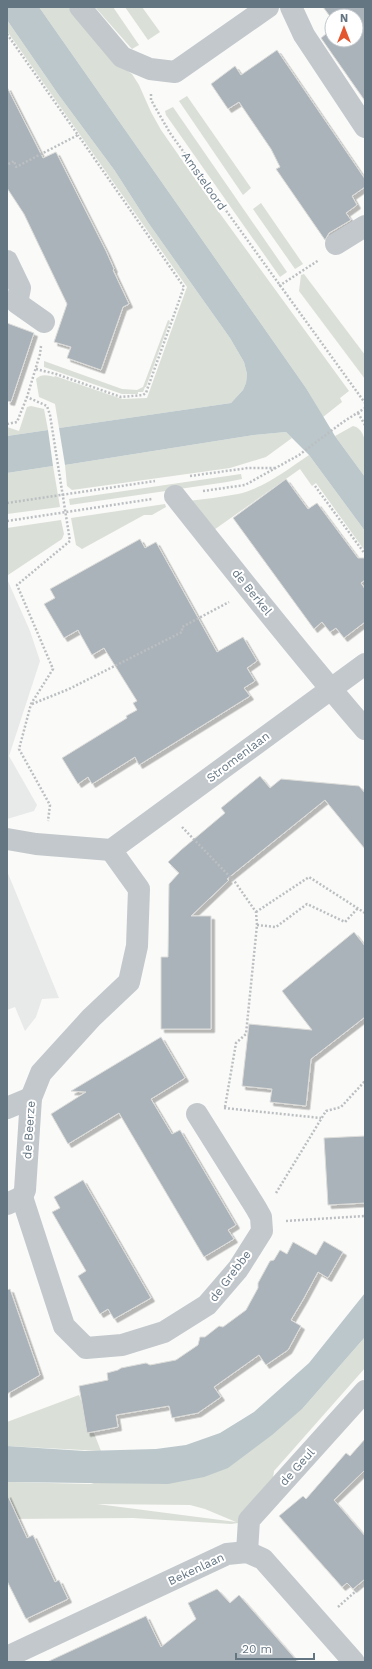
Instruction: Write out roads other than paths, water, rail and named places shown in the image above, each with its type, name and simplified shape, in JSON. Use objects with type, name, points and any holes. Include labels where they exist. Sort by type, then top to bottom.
[{"type":"street","points":[[80,7],[122,57],[150,69],[175,72],[268,7]]},
{"type":"street","points":[[292,7],[304,35],[365,127]]},
{"type":"street","points":[[336,244],[365,226]]},
{"type":"street","points":[[7,262],[20,288],[12,302],[44,322]]},
{"type":"street","name":"de Berkel","points":[[175,496],[250,590],[365,729]]},
{"type":"street","name":"Stromenlaan","points":[[111,850],[166,811],[330,688],[365,664]]},
{"type":"street","points":[[7,839],[36,844],[111,850]]},
{"type":"street","name":"de Beerze","points":[[14,1201],[25,1190],[31,1098],[41,1073],[91,1018],[129,982],[137,946],[139,889],[111,850]]},
{"type":"street","points":[[7,1108],[31,1098]]},
{"type":"street","name":"de Grebbe","points":[[14,1201],[64,1326],[86,1348],[122,1345],[164,1332],[207,1305],[238,1269],[262,1231],[261,1220],[197,1114]]},
{"type":"street","name":"de Geul","points":[[247,1552],[249,1520],[365,1391]]},
{"type":"street","points":[[247,1552],[263,1559],[354,1662]]},
{"type":"street","name":"Bekenlaan","points":[[7,1657],[227,1554],[247,1552]]}]
